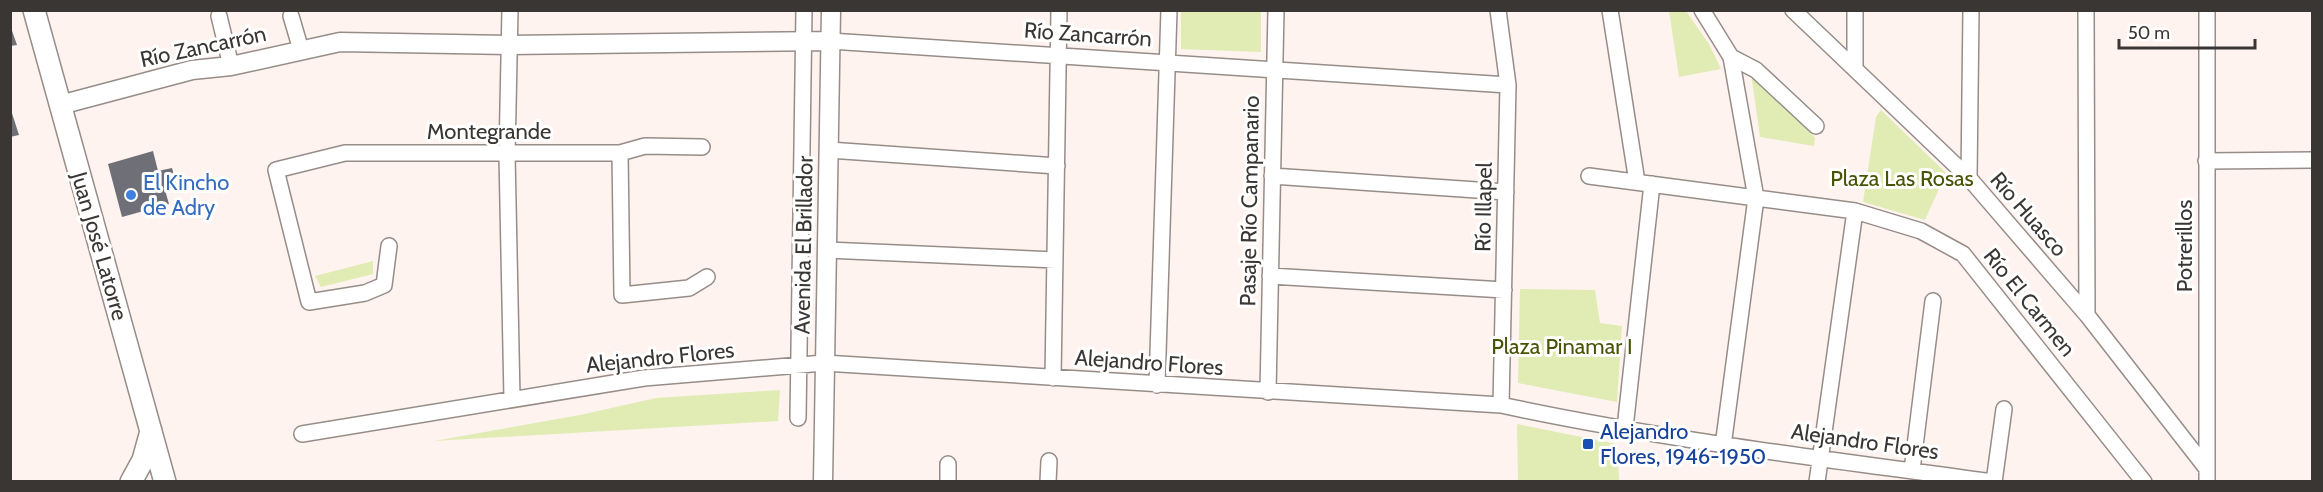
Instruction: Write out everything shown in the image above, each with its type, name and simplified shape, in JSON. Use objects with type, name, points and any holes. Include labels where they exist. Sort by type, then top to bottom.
[{"type":"main road","name":"Juan José Latorre","points":[[34,10],[165,482]]},
{"type":"main road","points":[[131,482],[143,460],[151,430]]},
{"type":"street","points":[[510,10],[507,154],[512,398]]},
{"type":"street","name":"Avenida El Brillador","points":[[798,418],[804,10]]},
{"type":"street","name":"Avenida El Brillador","points":[[823,482],[831,10]]},
{"type":"street","points":[[1053,378],[1059,10]]},
{"type":"street","points":[[1157,385],[1169,10]]},
{"type":"street","name":"Pasaje Río Campanario","points":[[1268,392],[1276,10]]},
{"type":"street","name":"Río Illapel","points":[[1497,10],[1508,85],[1501,405]]},
{"type":"street","points":[[1610,10],[1645,183],[1624,428]]},
{"type":"street","points":[[1702,10],[1731,57],[1756,198],[1723,446]]},
{"type":"street","name":"Río Huasco","points":[[1793,10],[1969,178],[2087,315],[2207,475]]},
{"type":"street","points":[[1855,10],[1855,69]]},
{"type":"street","points":[[1969,178],[1971,10]]},
{"type":"street","points":[[2086,10],[2087,315]]},
{"type":"street","name":"Potrerillos","points":[[2207,10],[2207,475]]},
{"type":"street","points":[[219,16],[231,66]]},
{"type":"street","points":[[291,16],[301,50]]},
{"type":"street","name":"Río Zancarrón","points":[[60,105],[192,70],[231,66],[340,42],[509,45],[830,41],[1508,85]]},
{"type":"street","points":[[1731,57],[1756,70],[1816,126]]},
{"type":"street","name":"Montegrande","points":[[389,246],[384,285],[365,293],[309,303],[276,170],[345,153],[620,153],[645,146],[702,147]]},
{"type":"street","points":[[829,150],[1057,166]]},
{"type":"street","points":[[620,153],[621,295],[689,288],[706,277]]},
{"type":"street","points":[[2206,161],[2313,160]]},
{"type":"street","points":[[1272,176],[1506,192]]},
{"type":"street","name":"Río El Carmen","points":[[1589,176],[1856,211],[1920,231],[1963,254],[2144,482]]},
{"type":"street","points":[[1818,482],[1856,211]]},
{"type":"street","points":[[827,250],[1055,260]]},
{"type":"street","points":[[1270,276],[1504,290]]},
{"type":"street","points":[[1912,470],[1933,301]]},
{"type":"street","name":"Alejandro Flores","points":[[302,434],[512,398],[653,377],[824,363],[1501,405],[1723,446],[1821,457],[1993,482]]},
{"type":"street","points":[[1993,482],[2004,409]]},
{"type":"street","points":[[1048,482],[1049,461]]},
{"type":"street","points":[[948,464],[948,482]]},
{"type":"green space","points":[[1181,11],[1261,11],[1261,52],[1181,49]]},
{"type":"green space","points":[[1669,11],[1686,11],[1709,44],[1721,69],[1679,77]]},
{"type":"green space","points":[[1751,73],[1811,128],[1808,130],[1815,138],[1814,146],[1760,137]]},
{"type":"green space","name":"Plaza Las Rosas","points":[[1881,110],[1946,173],[1925,220],[1863,202],[1876,117]]},
{"type":"green space","points":[[373,261],[373,274],[321,287],[315,276]]},
{"type":"green space","name":"Plaza Pinamar I","points":[[1520,289],[1595,290],[1600,323],[1622,326],[1617,402],[1518,383]]},
{"type":"green space","points":[[780,390],[778,421],[434,441],[580,415],[656,398]]},
{"type":"green space","points":[[1517,424],[1617,444],[1619,480],[1631,481],[1518,481]]},
{"type":"building","points":[[10,25],[17,45],[10,46]]},
{"type":"building","points":[[10,107],[19,135],[10,137]]},
{"type":"building","points":[[153,151],[158,171],[172,168],[177,186],[165,190],[169,204],[122,217],[108,164]]},
{"type":"place","name":"El Kincho de Adry","points":[[131,195]]},
{"type":"place","name":"Alejandro Flores, 1946-1950","points":[[1588,444]]}]
